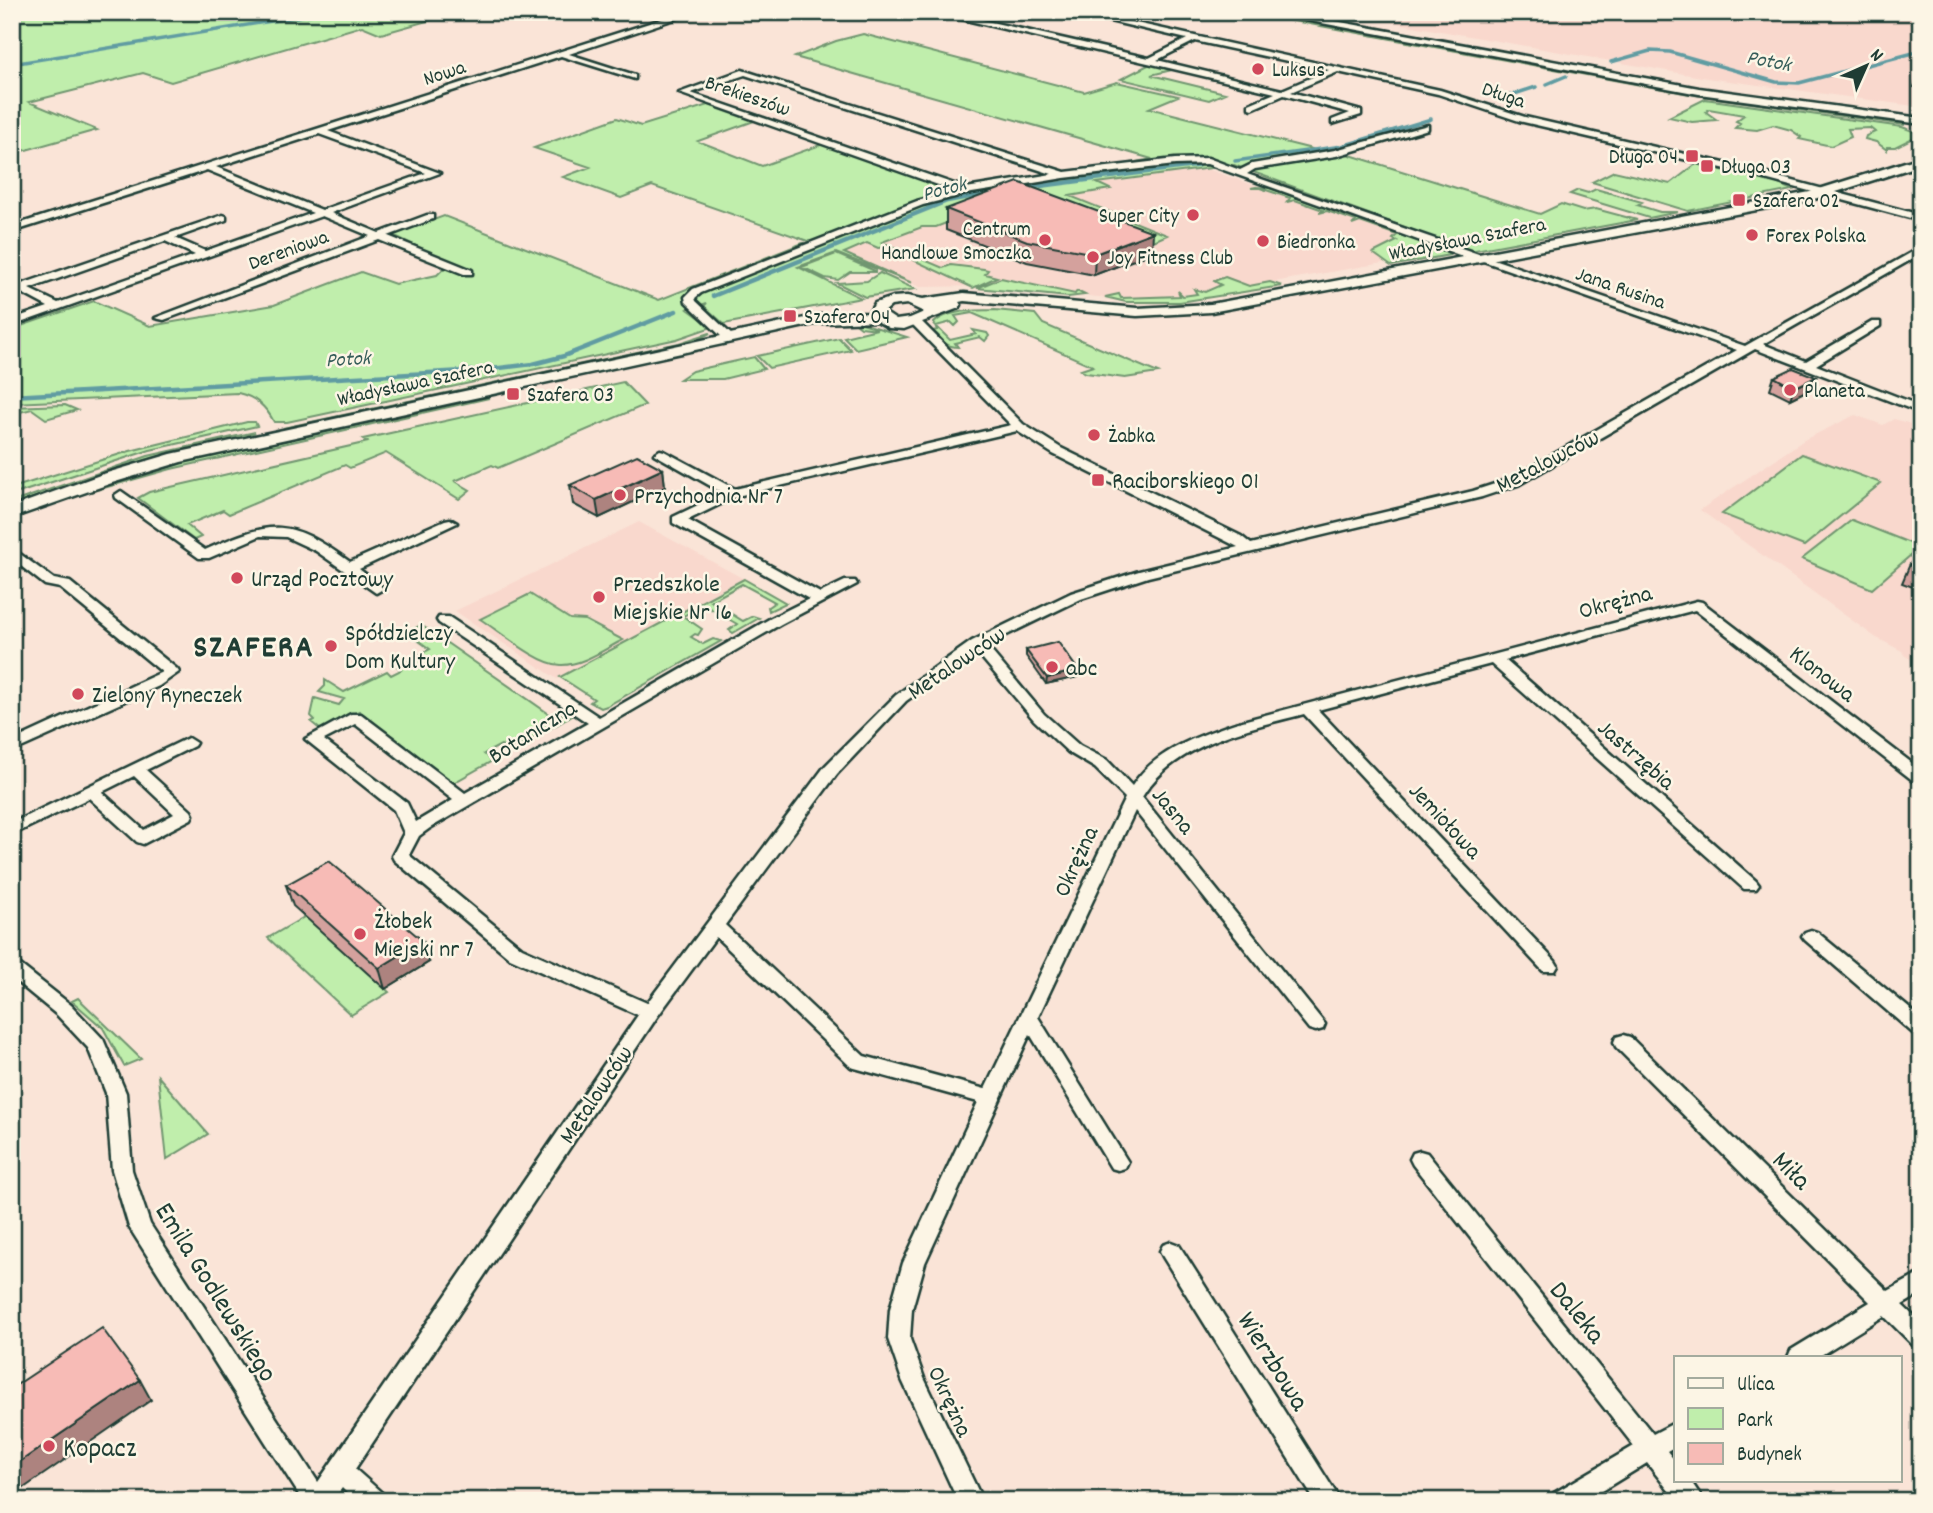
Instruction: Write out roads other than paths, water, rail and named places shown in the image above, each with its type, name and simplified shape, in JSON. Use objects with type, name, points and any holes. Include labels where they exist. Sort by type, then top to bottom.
[{"type":"street","name":"Nowa","points":[[12,229],[692,12]]},
{"type":"street","points":[[936,12],[1151,60],[1358,113],[1335,122]]},
{"type":"street","name":"Długa","points":[[1075,12],[1440,92],[1547,126],[1921,218]]},
{"type":"street","points":[[1268,12],[1704,86],[1921,115]]},
{"type":"street","points":[[1294,12],[1365,28],[1699,91],[1921,121]]},
{"type":"street","points":[[1151,60],[1194,38]]},
{"type":"street","points":[[562,54],[632,77]]},
{"type":"street","points":[[1252,106],[1339,69]]},
{"type":"street","name":"Brekieszów","points":[[1064,175],[745,72],[684,93],[965,191],[1064,175],[1191,160],[1208,161],[1237,173]]},
{"type":"street","points":[[1237,173],[1252,167],[1336,153],[1425,127]]},
{"type":"street","points":[[12,323],[435,173],[320,131]]},
{"type":"street","name":"Władysława Szafera","points":[[927,307],[969,303],[974,299],[1017,300],[1112,311],[1185,311],[1826,193],[1921,160]]},
{"type":"street","points":[[208,167],[468,272]]},
{"type":"street","points":[[1237,173],[1482,258]]},
{"type":"street","points":[[729,338],[691,302],[690,297],[697,291],[920,203],[965,191]]},
{"type":"street","name":"Dereniowa","points":[[160,318],[430,217]]},
{"type":"street","points":[[16,290],[223,219]]},
{"type":"street","points":[[166,238],[205,255]]},
{"type":"street","name":"Metalowców","points":[[318,1501],[650,1012],[847,750],[901,698],[977,644],[1076,596],[1247,548],[1478,494],[1514,482],[1921,250]]},
{"type":"street","name":"Jana Rusina","points":[[1482,258],[1807,365],[1921,410]]},
{"type":"street","points":[[16,290],[57,307]]},
{"type":"street","points":[[899,300],[927,307],[927,318],[916,322],[890,322],[879,312],[899,300]]},
{"type":"street","name":"Władysława Szafera","points":[[12,513],[106,479],[177,458],[729,338],[833,317],[879,312]]},
{"type":"street","points":[[916,322],[927,337],[1019,427],[1057,451],[1236,539],[1247,548]]},
{"type":"street","points":[[1807,365],[1876,324]]},
{"type":"street","points":[[818,598],[678,520],[733,493],[1019,427]]},
{"type":"street","points":[[660,454],[733,493]]},
{"type":"street","points":[[121,495],[204,555],[260,531],[288,530],[349,568],[376,589]]},
{"type":"street","points":[[349,568],[450,523]]},
{"type":"street","points":[[12,552],[50,582],[65,585],[172,672],[154,683],[12,747]]},
{"type":"street","points":[[598,723],[818,598],[850,584]]},
{"type":"street","name":"Okrężna","points":[[971,1501],[913,1380],[899,1339],[901,1309],[914,1263],[990,1098],[1133,798],[1150,772],[1193,745],[1240,726],[1696,605]]},
{"type":"street","name":"Klonowa","points":[[1696,605],[1921,778]]},
{"type":"street","name":"Botaniczna","points":[[412,833],[598,723],[444,620]]},
{"type":"street","name":"Jasna","points":[[977,644],[992,658],[1039,717],[1074,749],[1109,771],[1316,1024]]},
{"type":"street","name":"Jastrzębia","points":[[1493,658],[1750,885]]},
{"type":"street","name":"Jemiołowa","points":[[1307,708],[1549,966]]},
{"type":"street","points":[[464,801],[356,717],[313,739],[401,807],[412,833],[400,856],[516,953],[650,1012]]},
{"type":"street","points":[[12,830],[188,743]]},
{"type":"street","points":[[91,791],[143,838],[185,815],[136,769]]},
{"type":"street","points":[[714,925],[858,1062],[990,1098]]},
{"type":"street","points":[[1811,936],[1921,1029]]},
{"type":"street","name":"Emila Godlewskiego","points":[[12,968],[64,1010],[96,1044],[116,1093],[122,1170],[140,1227],[318,1501]]},
{"type":"street","points":[[1029,1017],[1118,1162]]},
{"type":"street","name":"Miła","points":[[1623,1042],[1921,1338]]},
{"type":"street","name":"Daleka","points":[[1420,1159],[1674,1478]]},
{"type":"street","name":"Wierzbowa","points":[[1171,1251],[1329,1501]]},
{"type":"street","points":[[1801,1356],[1921,1282]]},
{"type":"street","points":[[1563,1501],[1674,1434]]},
{"type":"street","points":[[339,1470],[373,1501]]},
{"type":"street","name":"Daleka","points":[[1677,1482],[1692,1501]]},
{"type":"waterway","points":[[12,64],[326,12]]},
{"type":"waterway","name":"Potok","points":[[1611,62],[1650,51],[1670,52],[1776,82],[1799,83],[1921,51]]},
{"type":"waterway","name":"Potok","points":[[1547,84],[1566,76]]},
{"type":"waterway","name":"Potok","points":[[1499,99],[1536,87]]},
{"type":"waterway","name":"Potok","points":[[1235,161],[1342,146],[1431,119]]},
{"type":"waterway","name":"Potok","points":[[1111,177],[1198,166]]},
{"type":"waterway","name":"Potok","points":[[1025,188],[1125,175]]},
{"type":"waterway","name":"Potok","points":[[713,296],[947,201],[997,192]]},
{"type":"waterway","name":"Potok","points":[[12,396],[483,370],[533,364],[564,356],[676,311]]},
{"type":"place","name":"Luksus","points":[[1258,69]]},
{"type":"place","name":"Długa 04","points":[[1692,156]]},
{"type":"place","name":"Długa 03","points":[[1707,166]]},
{"type":"place","name":"Szafera 02","points":[[1739,200]]},
{"type":"place","name":"Super City","points":[[1193,215]]},
{"type":"place","name":"Forex Polska","points":[[1752,235]]},
{"type":"place","name":"Centrum Handlowe Smoczka","points":[[1045,240]]},
{"type":"place","name":"Biedronka","points":[[1263,241]]},
{"type":"place","name":"Joy Fitness Club","points":[[1093,257]]},
{"type":"place","name":"Szafera 04","points":[[790,316]]},
{"type":"place","name":"Planeta","points":[[1790,390]]},
{"type":"place","name":"Szafera 03","points":[[513,394]]},
{"type":"place","name":"Żabka","points":[[1094,435]]},
{"type":"place","name":"Raciborskiego 01","points":[[1098,480]]},
{"type":"place","name":"Przychodnia Nr 7","points":[[620,495]]},
{"type":"place","name":"Urząd Pocztowy","points":[[237,578]]},
{"type":"place","name":"Przedszkole Miejskie Nr 16","points":[[599,597]]},
{"type":"place","name":"Spółdzielczy Dom Kultury","points":[[331,646]]},
{"type":"place","name":"abc","points":[[1052,667]]},
{"type":"place","name":"Zielony Ryneczek","points":[[78,694]]},
{"type":"place","name":"Żłobek Miejski nr 7","points":[[360,934]]},
{"type":"place","name":"Kopacz","points":[[49,1446]]},
{"type":"district","name":"SZAFERA","points":[[254,645]]}]
